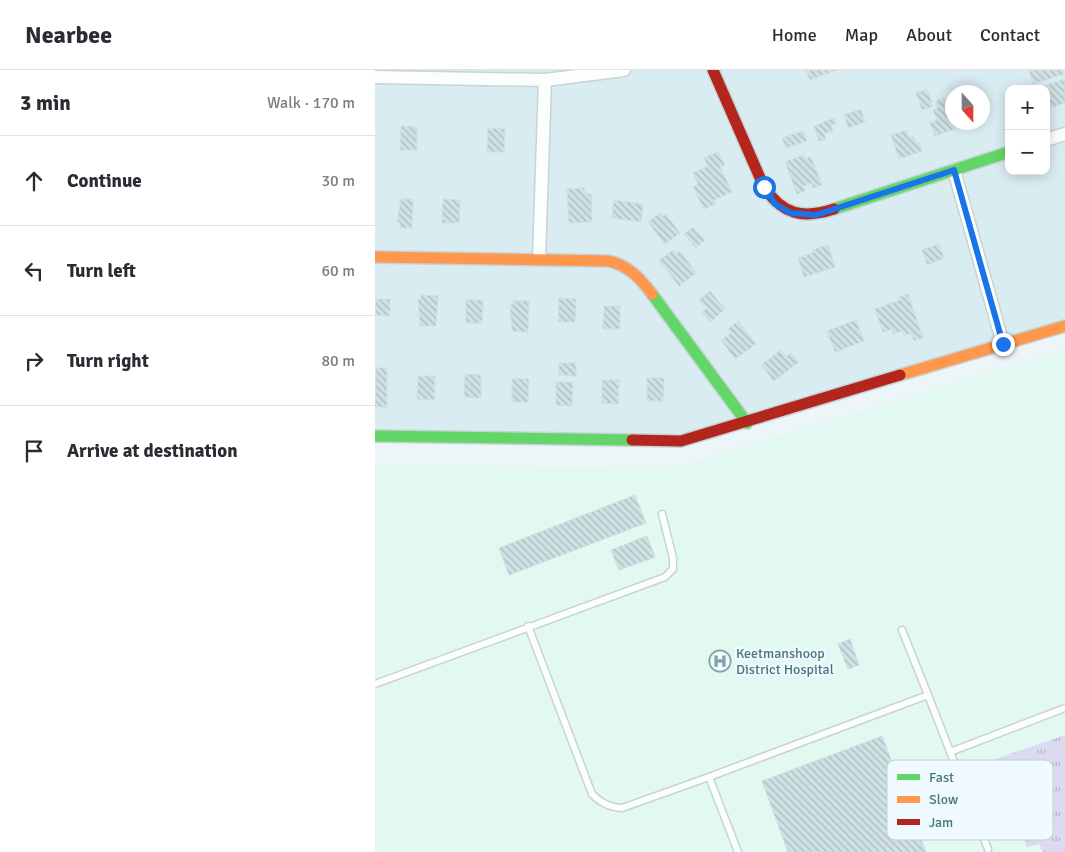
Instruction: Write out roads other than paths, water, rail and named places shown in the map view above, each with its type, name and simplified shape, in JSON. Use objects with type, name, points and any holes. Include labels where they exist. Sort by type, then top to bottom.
[{"type":"street","points":[[375,76],[545,80],[624,70]]},
{"type":"street","points":[[713,70],[764,187],[775,204],[791,213],[816,215],[1005,153]]},
{"type":"street","points":[[539,259],[545,80]]},
{"type":"street","points":[[1050,139],[1065,134]]},
{"type":"street","points":[[954,170],[1003,344]]},
{"type":"street","points":[[375,257],[609,261],[624,265],[634,273],[747,423]]},
{"type":"street","points":[[375,436],[681,441],[747,423],[1065,326]]},
{"type":"lane","points":[[375,684],[528,626],[656,582],[665,577],[673,569],[673,558],[662,514]]},
{"type":"lane","points":[[528,626],[592,794],[610,807],[622,808],[927,695]]},
{"type":"lane","points":[[902,630],[953,760]]},
{"type":"lane","points":[[950,752],[1065,708]]},
{"type":"lane","points":[[709,777],[738,852]]},
{"type":"lane","points":[[984,840],[988,849]]},
{"type":"place","name":"Keetmanshoop District Hospital","points":[[720,661]]}]
